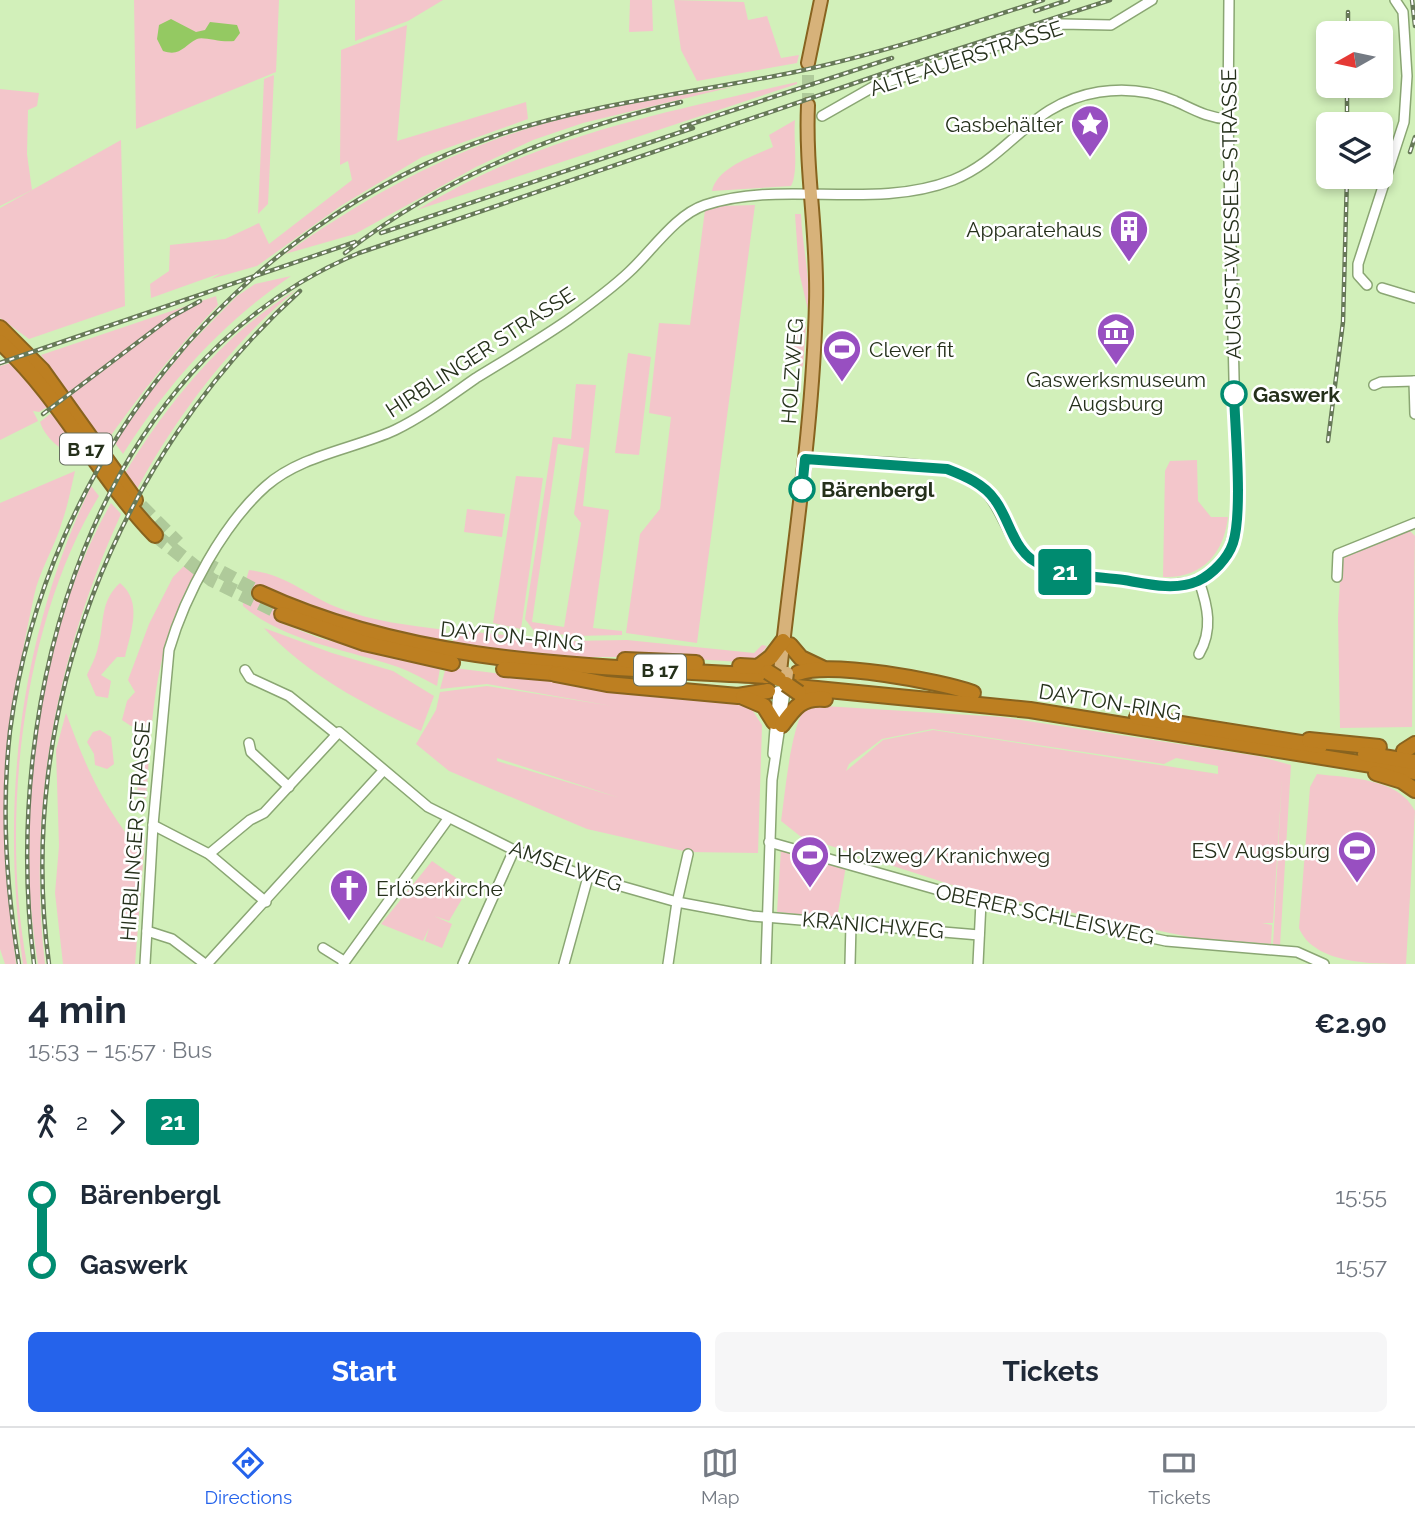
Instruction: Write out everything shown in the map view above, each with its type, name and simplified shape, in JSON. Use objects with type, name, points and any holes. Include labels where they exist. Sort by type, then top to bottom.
[{"type":"highway","name":"B 17","points":[[0,328],[141,506]]},
{"type":"highway","name":"B 17","points":[[0,342],[25,358],[117,493],[155,535]]},
{"type":"highway","name":"DAYTON-RING","points":[[260,593],[326,620],[388,639],[469,656],[553,669]]},
{"type":"highway","name":"DAYTON-RING","points":[[282,614],[340,636],[422,657],[553,669],[783,682],[975,698],[1292,747],[1415,762]]},
{"type":"highway","points":[[553,669],[607,684],[738,696],[761,704],[778,723],[796,706],[771,657],[787,643],[804,660],[823,668],[928,680],[975,698]]},
{"type":"highway","points":[[553,669],[648,659],[933,706],[975,698]]},
{"type":"highway","points":[[738,696],[823,668]]},
{"type":"highway","points":[[1292,747],[1331,740],[1411,750]]},
{"type":"highway","points":[[1292,747],[1326,764],[1409,780],[1415,790]]},
{"type":"highway","name":"DAYTON-RING","points":[[1292,747],[1415,772]]},
{"type":"main road","points":[[808,63],[821,0]]},
{"type":"main road","points":[[808,105],[809,197]]},
{"type":"main road","name":"HOLZWEG","points":[[783,682],[805,459],[816,304],[809,197]]},
{"type":"street","name":"ALTE AUERSTRASSE","points":[[822,116],[841,102],[873,87],[1061,24],[1111,25],[1152,0]]},
{"type":"street","name":"AUGUST-WESSELS-STRASSE","points":[[1199,581],[1229,553],[1236,531],[1228,119],[1229,0]]},
{"type":"street","points":[[1367,285],[1358,275],[1358,264],[1404,122],[1407,76],[1403,12],[1395,0]]},
{"type":"street","name":"HIRBLINGER STRASSE","points":[[145,964],[153,825],[169,650],[177,622],[205,567],[248,506],[267,485],[290,470],[384,435],[436,405],[599,298],[692,211],[734,198],[899,192],[943,183],[979,166],[1045,111],[1091,93],[1145,92],[1213,118],[1228,119]]},
{"type":"street","points":[[1382,288],[1415,298]]},
{"type":"street","points":[[1374,385],[1381,382],[1414,381],[1415,414]]},
{"type":"street","points":[[805,459],[947,469],[966,476],[986,490],[998,505],[1020,548],[1030,558],[1049,568],[1160,586],[1199,581],[1206,603],[1208,630],[1199,654]]},
{"type":"street","points":[[1337,577],[1338,554],[1415,523]]},
{"type":"street","name":"AMSELWEG","points":[[245,670],[250,678],[289,696],[335,733],[341,733],[419,801],[514,850],[588,877],[677,902],[767,917]]},
{"type":"street","name":"HOLZWEG","points":[[766,964],[769,842],[783,682]]},
{"type":"street","points":[[209,854],[250,820],[264,813],[335,733]]},
{"type":"street","points":[[249,743],[251,752],[289,787]]},
{"type":"street","points":[[147,930],[172,939],[206,964],[383,771]]},
{"type":"street","points":[[323,947],[343,963],[449,818]]},
{"type":"street","points":[[153,825],[209,854],[265,902]]},
{"type":"street","name":"OBERER SCHLEISWEG","points":[[769,842],[981,902],[1166,941],[1288,951],[1324,964]]},
{"type":"street","points":[[463,964],[514,850]]},
{"type":"street","points":[[668,964],[677,902],[688,854]]},
{"type":"street","points":[[564,964],[588,877]]},
{"type":"street","points":[[978,964],[981,902]]},
{"type":"street","name":"KRANICHWEG","points":[[767,917],[979,935]]},
{"type":"street","points":[[850,964],[851,924]]},
{"type":"shaded area","points":[[134,0],[279,0],[276,72],[136,129]]},
{"type":"shaded area","points":[[355,0],[443,0],[408,21],[355,41]]},
{"type":"shaded area","points":[[630,0],[652,0],[653,31],[629,32]]},
{"type":"shaded area","points":[[674,0],[744,2],[748,20],[767,16],[781,58],[799,55],[797,63],[697,81],[681,50]]},
{"type":"shaded area","points":[[171,19],[196,32],[205,30],[210,22],[237,25],[240,33],[234,41],[200,38],[178,51],[163,51],[157,39],[159,25]]},
{"type":"shaded area","points":[[407,25],[397,141],[526,102],[528,119],[422,157],[342,205],[257,266],[211,279],[221,273],[151,298],[150,284],[169,271],[170,245],[225,239],[259,223],[269,244],[352,180],[348,161],[340,165],[341,50]]},
{"type":"shaded area","points":[[274,75],[268,204],[258,214],[264,79]]},
{"type":"shaded area","points":[[797,82],[417,210],[463,184],[555,145],[649,117]]},
{"type":"shaded area","points":[[736,86],[583,123],[533,140],[476,167],[355,234],[285,254],[366,201],[422,171],[480,145],[538,125],[594,111]]},
{"type":"shaded area","points":[[0,89],[39,93],[37,106],[28,110],[27,154],[32,190],[0,206]]},
{"type":"shaded area","points":[[795,120],[795,164],[791,186],[712,191],[715,183],[728,169],[773,147],[769,135]]},
{"type":"shaded area","points":[[121,140],[125,306],[29,339],[0,318],[0,208]]},
{"type":"shaded area","points":[[755,205],[697,643],[626,633],[640,534],[660,509],[671,417],[649,413],[659,323],[690,325],[705,210],[719,206]]},
{"type":"shaded area","points":[[795,214],[801,214],[808,310],[799,272]]},
{"type":"shaded area","points":[[291,276],[242,314],[198,356],[159,403],[123,454],[115,443],[146,397],[188,346],[237,296],[255,284]]},
{"type":"shaded area","points":[[296,290],[249,333],[207,382],[170,434],[137,489],[125,473],[160,420],[222,348],[245,327]]},
{"type":"shaded area","points":[[216,296],[218,305],[158,374],[103,447],[41,355]]},
{"type":"shaded area","points":[[806,326],[803,367],[793,362],[794,337]]},
{"type":"shaded area","points":[[628,353],[651,357],[639,455],[615,453]]},
{"type":"shaded area","points":[[14,362],[49,406],[39,412],[33,411],[38,421],[0,440],[0,366]]},
{"type":"shaded area","points":[[576,384],[596,385],[583,506],[609,510],[593,628],[622,631],[622,635],[574,636],[534,631],[525,619],[553,437],[571,439]],"holes":[[[558,444],[584,448],[574,514],[581,523],[564,627],[532,622]]]},
{"type":"shaded area","points":[[50,414],[55,414],[77,453],[60,447],[46,433],[40,422]]},
{"type":"shaded area","points":[[1197,460],[1198,501],[1211,517],[1228,517],[1226,530],[1216,553],[1199,569],[1177,577],[1163,577],[1165,471],[1170,461]]},
{"type":"shaded area","points":[[75,471],[59,531],[36,587],[16,691],[7,822],[16,964],[5,964],[0,949],[0,503]]},
{"type":"shaded area","points":[[516,476],[543,478],[521,629],[493,623]]},
{"type":"shaded area","points":[[91,486],[99,496],[73,546],[51,602],[35,661],[24,723],[16,848],[19,908],[27,964],[23,964],[16,903],[14,841],[22,720],[32,660],[47,601]]},
{"type":"shaded area","points":[[111,503],[121,514],[79,623],[52,734],[40,848],[40,906],[45,964],[38,964],[28,846],[30,786],[37,727],[48,668],[64,610],[85,555]]},
{"type":"shaded area","points":[[467,509],[505,514],[502,537],[464,532]]},
{"type":"shaded area","points":[[1409,530],[1415,536],[1412,727],[1340,728],[1338,618],[1341,559]]},
{"type":"shaded area","points":[[184,566],[195,574],[181,601],[163,655],[153,711],[146,799],[137,793],[141,751],[149,725],[131,726],[122,720],[127,701],[135,692],[128,680],[149,624],[173,577]]},
{"type":"shaded area","points":[[249,570],[285,580],[327,603],[365,617],[446,630],[445,642],[382,631],[261,586],[255,598],[281,610],[276,621],[319,638],[440,668],[437,686],[398,667],[297,636],[260,618],[243,606],[243,590]]},
{"type":"shaded area","points":[[120,583],[131,599],[132,627],[125,657],[117,657],[101,675],[111,681],[108,698],[96,696],[87,675],[97,651],[106,605],[113,590]]},
{"type":"shaded area","points":[[264,628],[332,653],[393,671],[434,696],[421,731],[317,674]]},
{"type":"shaded area","points":[[454,630],[568,641],[627,640],[754,653],[762,645],[767,646],[755,663],[664,657],[553,657],[453,643]]},
{"type":"shaded area","points":[[446,667],[749,705],[762,725],[758,853],[688,852],[587,829],[449,771],[416,744],[436,710],[440,692],[487,686],[612,706],[487,684],[440,689]],"holes":[[[497,758],[620,798],[497,761]]]},
{"type":"shaded area","points":[[808,705],[1002,717],[1258,756],[1291,765],[1280,946],[1273,945],[1282,778],[1273,923],[1262,923],[1272,925],[1271,944],[1194,938],[977,893],[800,836],[781,821],[793,741],[802,713]],"holes":[[[932,729],[1164,764],[1176,758],[1218,766],[1218,774],[933,730],[883,740],[846,771],[849,764],[882,739]]]},
{"type":"shaded area","points":[[66,713],[86,764],[110,809],[131,840],[137,842],[140,837],[145,838],[135,964],[63,964],[55,893],[59,846],[56,750]]},
{"type":"shaded area","points":[[100,730],[111,737],[114,764],[107,769],[95,765],[94,754],[87,742],[93,732]]},
{"type":"shaded area","name":"ESV Augsburg","points":[[1317,774],[1358,779],[1385,786],[1408,800],[1415,811],[1406,964],[1361,962],[1330,955],[1317,949],[1299,928],[1310,787]]},
{"type":"shaded area","name":"Holzweg/Kranichweg","points":[[781,849],[846,866],[837,918],[777,912]]},
{"type":"shaded area","points":[[432,861],[469,887],[449,921],[434,916],[452,924],[442,948],[425,941],[429,928],[423,941],[381,924]]},
{"type":"tunnel","points":[[808,63],[808,105]]},
{"type":"tunnel","points":[[141,506],[178,543]]},
{"type":"tunnel","points":[[155,535],[212,580],[282,614]]},
{"type":"tunnel","points":[[203,562],[260,593]]},
{"type":"railway","points":[[19,964],[8,877],[5,819],[10,731],[30,632],[64,537],[111,447],[169,365],[237,292],[315,228],[402,176],[495,136],[606,107],[826,65],[1043,0]]},
{"type":"railway","points":[[1035,11],[1068,0]]},
{"type":"railway","points":[[34,964],[27,862],[33,756],[51,652],[84,551],[130,457],[191,374],[267,305],[359,253],[896,69],[1110,0]]},
{"type":"railway","points":[[1412,0],[1415,26]]},
{"type":"railway","points":[[1348,12],[1348,21]]},
{"type":"railway","points":[[682,127],[892,58]]},
{"type":"railway","points":[[1347,98],[1347,112]]},
{"type":"railway","points":[[345,253],[422,201],[504,160],[591,127],[681,102]]},
{"type":"railway","points":[[381,233],[693,128]]},
{"type":"railway","points":[[1410,152],[1415,137]]},
{"type":"railway","points":[[1328,441],[1343,322],[1347,189]]},
{"type":"railway","points":[[0,363],[355,242]]},
{"type":"railway","points":[[49,964],[42,870],[48,777],[64,686],[92,597],[130,512],[178,432],[234,358],[300,291]]},
{"type":"railway","points":[[43,414],[171,317],[200,301]]},
{"type":"bus line","name":"21","points":[[802,489],[805,459],[947,469],[966,476],[986,490],[998,505],[1020,548],[1036,562],[1056,570],[1160,586],[1187,584],[1199,581],[1218,566],[1229,553],[1236,531],[1234,394]]},
{"type":"place","name":"Gasbehälter","points":[[1090,158]]},
{"type":"place","name":"Apparatehaus","points":[[1129,263]]},
{"type":"place","name":"Gaswerksmuseum Augsburg","points":[[1116,366]]},
{"type":"place","name":"Clever fit","points":[[842,383]]},
{"type":"place","name":"Gaswerk","points":[[1234,394]]},
{"type":"place","name":"Bärenbergl","points":[[802,489]]},
{"type":"place","name":"ESV Augsburg","points":[[1357,884]]},
{"type":"place","name":"Holzweg/Kranichweg","points":[[810,889]]},
{"type":"place","name":"Erlöserkirche","points":[[349,922]]}]
